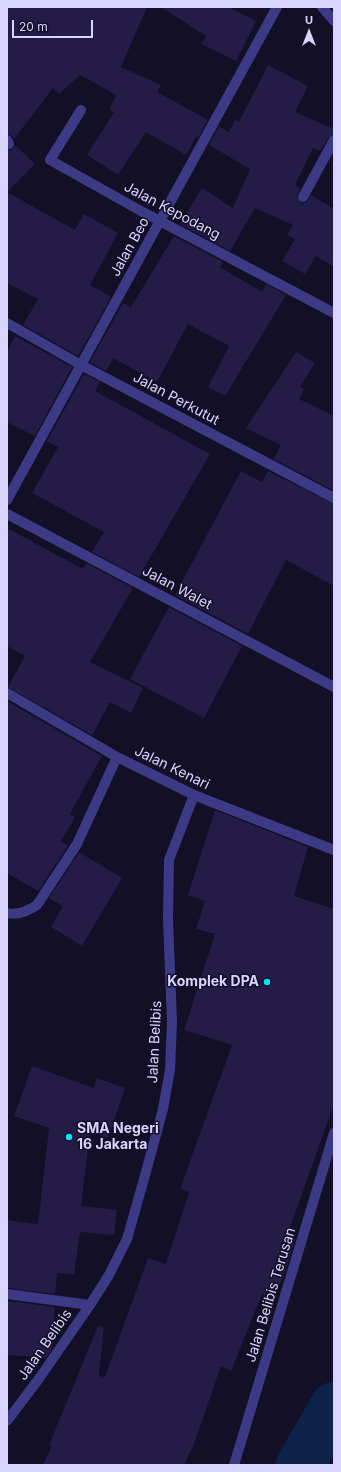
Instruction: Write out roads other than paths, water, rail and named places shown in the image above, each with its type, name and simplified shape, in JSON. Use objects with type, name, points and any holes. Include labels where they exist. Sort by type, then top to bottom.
[{"type":"street","name":"Jalan Beo","points":[[7,500],[277,7]]},
{"type":"street","points":[[322,7],[334,21]]},
{"type":"street","name":"Jalan Kepodang","points":[[80,110],[50,160],[160,221],[334,313]]},
{"type":"street","points":[[303,197],[334,140]]},
{"type":"street","name":"Jalan Perkutut","points":[[7,322],[81,365],[334,498]]},
{"type":"street","name":"Jalan Walet","points":[[7,514],[334,687]]},
{"type":"street","name":"Jalan Kenari","points":[[7,693],[117,757],[194,796],[334,850]]},
{"type":"street","points":[[7,913],[13,914],[28,911],[37,906],[76,844],[117,757]]},
{"type":"street","name":"Jalan Belibis","points":[[7,1421],[38,1380],[90,1305],[109,1275],[127,1239],[163,1109],[170,1070],[172,1022],[168,919],[169,860],[194,796]]},
{"type":"street","name":"Jalan Belibis Terusan","points":[[234,1465],[334,1133]]},
{"type":"street","points":[[7,1294],[90,1305]]},
{"type":"waterway","points":[[300,1465],[334,1406]]},
{"type":"place","name":"Komplek DPA","points":[[267,982]]},
{"type":"place","name":"SMA Negeri 16 Jakarta","points":[[69,1137]]}]
